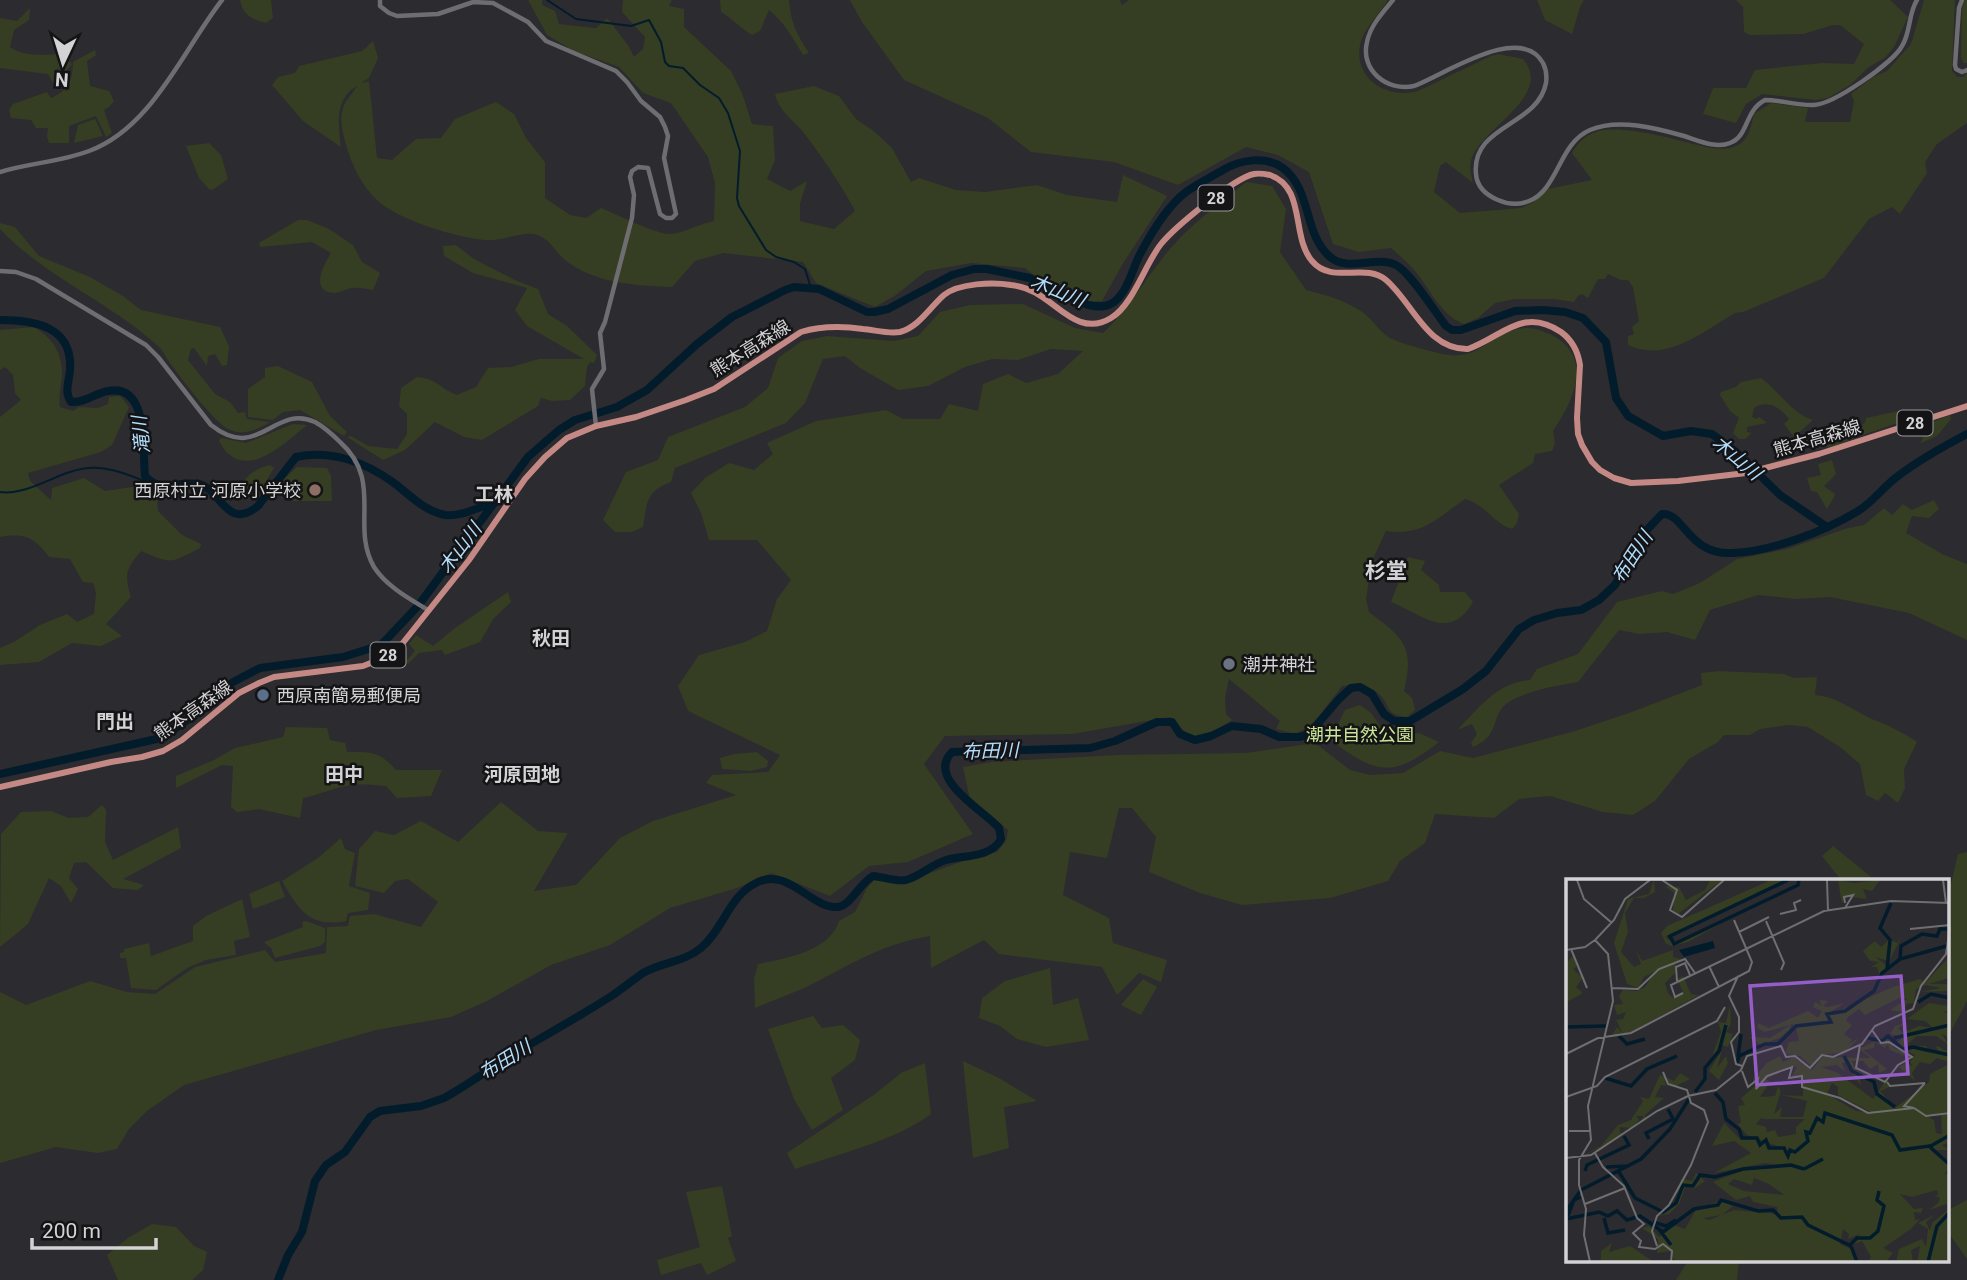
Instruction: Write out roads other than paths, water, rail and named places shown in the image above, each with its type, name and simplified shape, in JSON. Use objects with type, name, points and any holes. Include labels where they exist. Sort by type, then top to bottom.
[{"type":"main road","name":"熊本高森線","points":[[0,787],[163,751],[182,740],[239,693],[259,683],[289,675],[363,666],[381,659],[402,644],[426,608],[469,560],[525,479],[567,438],[596,425],[636,417],[713,389],[801,332],[839,327],[897,332],[909,329],[944,295],[956,288],[1010,285],[1039,294],[1063,314],[1075,319],[1098,323],[1112,317],[1123,306],[1168,236],[1253,174],[1263,174],[1280,181],[1291,194],[1304,249],[1313,262],[1322,270],[1331,273],[1377,274],[1394,288],[1428,331],[1444,344],[1468,349],[1521,322],[1539,322],[1563,333],[1579,355],[1578,434],[1592,462],[1608,475],[1621,481],[1643,484],[1746,473],[1819,454],[1967,407]]},
{"type":"street","points":[[0,172],[90,151],[125,131],[159,92],[222,0]]},
{"type":"street","points":[[380,0],[380,6],[397,16],[438,14],[473,2],[493,3],[528,22],[546,41],[616,71],[628,82],[641,101],[660,117],[668,136],[664,158],[676,214],[672,218],[660,214],[648,168],[638,167],[632,171],[632,218],[600,333],[604,369],[592,389],[596,425]]},
{"type":"street","points":[[1393,0],[1373,27],[1366,48],[1372,71],[1390,85],[1414,86],[1499,48],[1526,49],[1538,56],[1543,63],[1547,80],[1544,94],[1530,110],[1485,141],[1475,161],[1481,189],[1493,198],[1513,204],[1529,201],[1544,190],[1573,142],[1587,131],[1598,127],[1632,126],[1726,145],[1738,139],[1752,110],[1765,100],[1811,105],[1829,101],[1859,85],[1867,76],[1894,58],[1907,35],[1912,8],[1917,0]]},
{"type":"street","points":[[1962,0],[1959,8],[1955,65],[1956,69],[1962,72],[1967,70]]},
{"type":"street","points":[[0,271],[16,272],[36,279],[146,345],[211,425],[222,433],[244,439],[289,420],[302,418],[326,429],[352,455],[363,477],[366,541],[371,560],[383,578],[426,608]]},
{"type":"waterway","points":[[547,0],[576,19],[631,26],[649,20],[661,42],[665,62],[669,66],[683,68],[700,85],[719,98],[728,113],[740,151],[737,198],[739,206],[766,250],[805,269],[811,288]]},
{"type":"waterway","name":"木山川","points":[[0,774],[161,738],[233,682],[260,668],[343,657],[381,645],[418,606],[528,457],[575,420],[617,407],[647,390],[697,344],[732,317],[785,290],[794,287],[819,289],[867,312],[874,312],[888,309],[952,275],[974,269],[987,269],[1030,278],[1088,305],[1108,305],[1122,293],[1148,239],[1165,213],[1179,198],[1230,167],[1253,160],[1276,164],[1292,177],[1299,188],[1315,235],[1329,256],[1344,263],[1388,262],[1396,265],[1452,330],[1461,330],[1515,311],[1565,312],[1583,318],[1606,342],[1616,398],[1628,416],[1663,436],[1691,431],[1712,434],[1736,452],[1780,495],[1827,527]]},
{"type":"waterway","name":"滝川","points":[[0,320],[38,324],[58,335],[69,355],[67,391],[71,402],[108,391],[122,391],[131,397],[141,421],[145,476],[158,485],[198,484],[206,487],[231,512],[247,513],[258,506],[296,457],[322,455],[335,456],[372,469],[437,513],[457,515],[493,504]]},
{"type":"waterway","name":"布田川","points":[[278,1280],[288,1255],[302,1232],[315,1181],[326,1165],[345,1152],[370,1117],[380,1111],[421,1106],[444,1098],[613,995],[643,973],[694,953],[709,941],[739,896],[756,883],[768,879],[779,880],[818,902],[838,907],[847,902],[873,876],[906,880],[941,862],[991,850],[1001,839],[999,828],[952,784],[946,773],[946,762],[952,752],[1090,748],[1115,741],[1157,722],[1172,722],[1180,734],[1195,740],[1232,726],[1261,729],[1279,737],[1299,737],[1308,735],[1351,688],[1360,687],[1372,694],[1384,714],[1394,721],[1410,721],[1463,689],[1486,671],[1519,629],[1534,620],[1581,610],[1599,600],[1615,585],[1644,533],[1662,514],[1670,515],[1696,541],[1717,552],[1747,552],[1780,545],[1814,533],[1858,511],[1906,470],[1967,434]]},
{"type":"waterway","points":[[0,492],[22,490],[67,473],[89,468],[114,470],[153,484]]},
{"type":"place","name":"西原村立 河原小学校","points":[[315,490]]},
{"type":"place","name":"潮井神社","points":[[1229,664]]},
{"type":"place","name":"西原南簡易郵便局","points":[[263,695]]},
{"type":"district","name":"工林","points":[[494,494]]},
{"type":"district","name":"杉堂","points":[[1386,571]]},
{"type":"district","name":"秋田","points":[[551,638]]},
{"type":"district","name":"門出","points":[[115,721]]},
{"type":"district","name":"田中","points":[[344,774]]},
{"type":"district","name":"河原団地","points":[[522,774]]},
{"type":"park label","name":"潮井自然公園","points":[[1360,734]]}]
